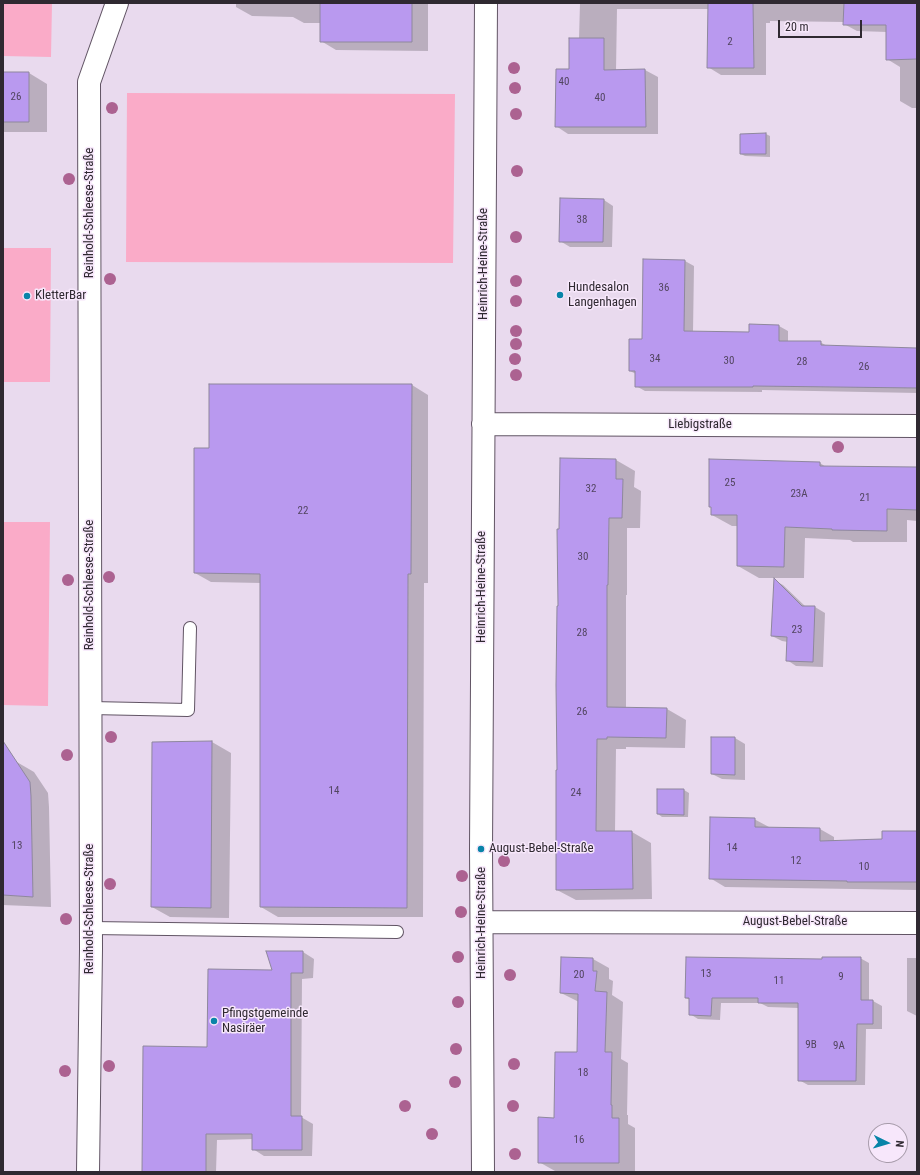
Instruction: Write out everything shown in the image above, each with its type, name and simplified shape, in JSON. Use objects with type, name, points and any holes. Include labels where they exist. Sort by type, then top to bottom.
[{"type":"street","name":"Reinhold-Schleese-Straße","points":[[88,1172],[91,708],[90,82],[117,3]]},
{"type":"street","name":"Heinrich-Heine-Straße","points":[[483,1172],[481,841],[486,3]]},
{"type":"street","name":"Liebigstraße","points":[[483,424],[917,426]]},
{"type":"street","name":"August-Bebel-Straße","points":[[482,922],[917,923]]},
{"type":"lane","points":[[91,708],[188,710],[190,628]]},
{"type":"lane","points":[[90,928],[397,932]]},
{"type":"shaded area","points":[[3,3],[52,3],[51,57],[3,56]]},
{"type":"shaded area","points":[[127,93],[455,94],[453,263],[126,262]]},
{"type":"shaded area","name":"KletterBar","points":[[3,248],[51,248],[50,382],[3,382]]},
{"type":"shaded area","points":[[3,522],[50,522],[48,706],[3,705]]},
{"type":"building","points":[[320,3],[412,3],[412,42],[320,42]]},
{"type":"building","points":[[708,3],[753,3],[754,68],[707,68]]},
{"type":"building","points":[[844,3],[917,3],[917,59],[886,60],[886,25],[843,25]]},
{"type":"building","points":[[569,38],[604,38],[604,70],[645,69],[646,127],[555,127],[556,69],[569,69]]},
{"type":"building","points":[[3,72],[29,72],[29,122],[3,122]]},
{"type":"building","points":[[766,133],[766,154],[740,154],[740,134]]},
{"type":"building","points":[[560,198],[604,199],[603,242],[559,242]]},
{"type":"building","points":[[643,259],[685,260],[684,331],[749,332],[749,324],[779,325],[779,341],[821,341],[821,345],[917,348],[917,388],[753,386],[635,387],[635,371],[629,371],[629,339],[642,339]]},
{"type":"building","points":[[209,384],[412,384],[411,574],[408,574],[407,908],[260,907],[260,574],[194,573],[194,448],[209,448]]},
{"type":"building","points":[[560,458],[616,459],[616,479],[623,479],[622,518],[609,518],[607,585],[607,707],[667,708],[666,738],[607,737],[607,739],[597,739],[596,831],[632,831],[633,889],[556,890],[556,685],[558,606],[557,529],[559,529]]},
{"type":"building","points":[[709,459],[820,462],[820,466],[917,467],[917,510],[887,509],[887,531],[785,527],[784,567],[737,566],[737,515],[711,515],[711,507],[709,507]]},
{"type":"building","points":[[774,578],[802,606],[815,606],[813,662],[786,661],[787,637],[771,636]]},
{"type":"building","points":[[711,737],[735,737],[735,775],[711,774]]},
{"type":"building","points":[[3,741],[30,782],[33,897],[3,895]]},
{"type":"building","points":[[212,741],[211,908],[151,907],[152,742]]},
{"type":"building","points":[[657,789],[684,789],[684,815],[657,814]]},
{"type":"building","points":[[710,817],[755,818],[755,827],[820,828],[820,841],[882,839],[882,831],[917,831],[917,882],[709,879]]},
{"type":"building","name":"Pfingstgemeinde Nasiräer","points":[[266,951],[303,951],[303,973],[291,973],[291,1116],[302,1116],[302,1150],[252,1150],[252,1134],[206,1134],[206,1172],[142,1172],[143,1046],[207,1047],[208,969],[272,970]]},
{"type":"building","points":[[561,957],[593,958],[593,971],[597,971],[595,991],[607,992],[605,1052],[612,1052],[611,1105],[612,1118],[619,1118],[619,1163],[538,1163],[538,1117],[554,1118],[555,1052],[577,1052],[578,994],[560,993]]},
{"type":"building","points":[[686,957],[822,959],[822,957],[861,957],[861,1000],[873,1000],[873,1024],[857,1024],[856,1081],[798,1081],[798,1003],[758,1003],[758,998],[712,998],[711,1016],[689,1015],[689,998],[685,998]]},
{"type":"place","name":"Hundesalon Langenhagen","points":[[560,295]]},
{"type":"place","name":"KletterBar","points":[[27,296]]},
{"type":"place","name":"August-Bebel-Straße","points":[[481,849]]},
{"type":"place","name":"Pfingstgemeinde Nasiräer","points":[[214,1021]]}]
